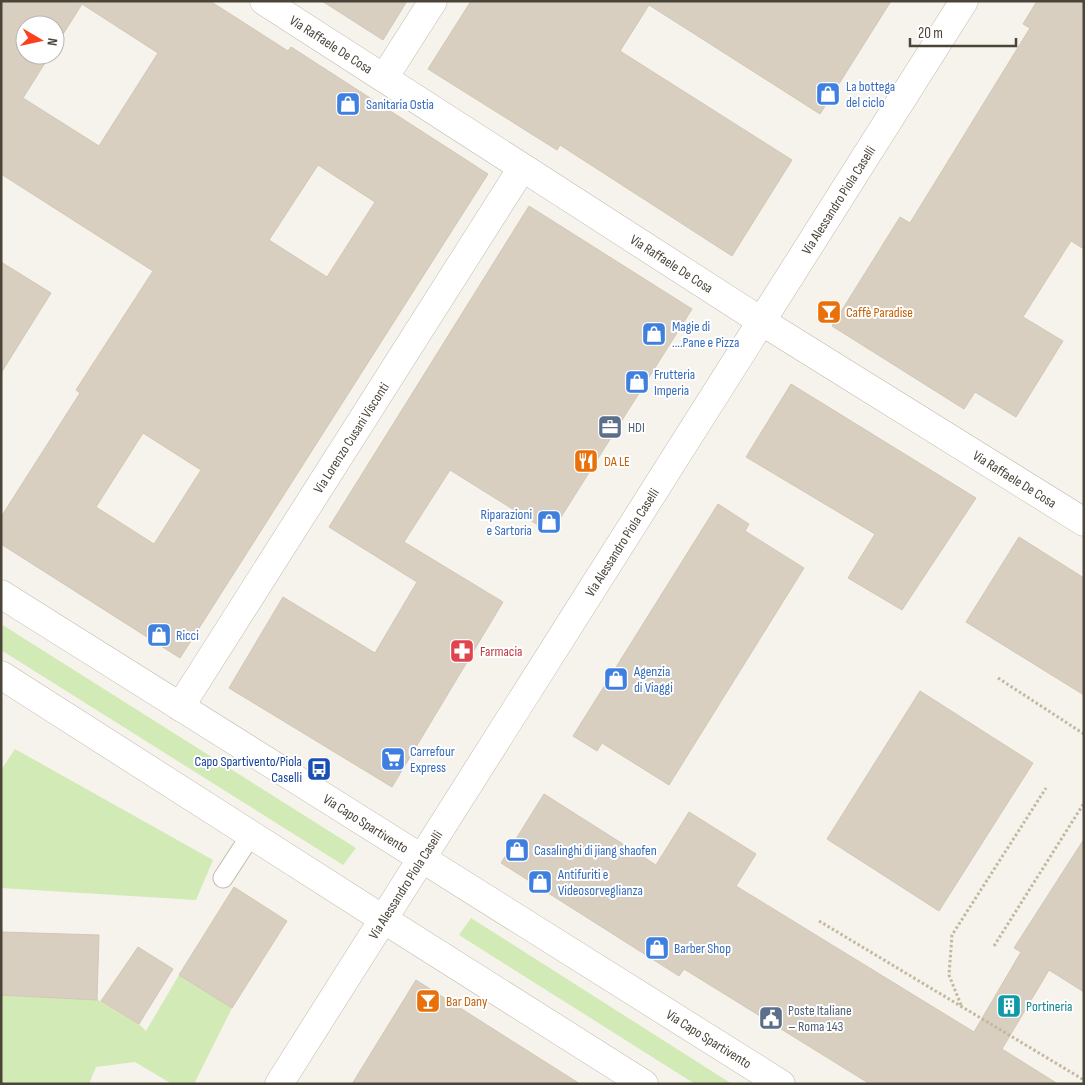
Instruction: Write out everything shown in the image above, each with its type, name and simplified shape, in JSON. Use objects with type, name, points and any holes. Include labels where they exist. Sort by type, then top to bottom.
[{"type":"street","name":"Via Raffaele De Cosa","points":[[264,1],[761,321],[1084,522]]},
{"type":"street","points":[[384,78],[433,1]]},
{"type":"street","name":"Via Alessandro Piola Caselli","points":[[279,1084],[964,1]]},
{"type":"street","name":"Via Lorenzo Cusani Visconti","points":[[180,707],[522,168]]},
{"type":"street","name":"Via Capo Spartivento","points":[[1,594],[781,1084]]},
{"type":"street","points":[[1,675],[644,1084]]},
{"type":"lane","points":[[223,878],[251,835]]},
{"type":"path","points":[[998,678],[1084,734]]},
{"type":"path","points":[[961,1006],[949,975],[952,935],[1046,788]]},
{"type":"path","points":[[994,946],[1084,803]]},
{"type":"path","points":[[818,920],[1084,1080]]},
{"type":"green space","points":[[1,624],[356,848],[343,865],[1,650]]},
{"type":"green space","points":[[15,749],[213,860],[196,900],[1,888],[1,770]]},
{"type":"green space","points":[[471,918],[732,1084],[695,1084],[459,935]]},
{"type":"green space","points":[[179,975],[232,1008],[194,1084],[172,1084],[135,1062],[96,1067],[89,1084],[1,1084],[1,995],[98,1000],[139,1024],[146,1031]]},
{"type":"building","points":[[1,1],[210,1],[288,51],[291,47],[488,174],[180,658],[1,544],[1,517],[80,393],[76,390],[153,271],[1,174]],"holes":[[[82,4],[158,53],[99,146],[23,98],[44,65],[15,65],[15,15],[65,15],[65,31]],[[318,165],[375,202],[327,277],[269,240]],[[143,433],[201,470],[154,544],[96,507]]]},
{"type":"building","points":[[322,1],[407,1],[383,40]]},
{"type":"building","points":[[471,1],[891,1],[820,114],[649,5],[620,51],[792,160],[732,256],[560,145],[557,150],[428,69]]},
{"type":"building","points":[[1037,1],[1084,1],[1084,249],[1071,241],[1023,317],[1063,341],[1016,417],[975,392],[964,409],[832,326],[900,217],[910,223],[1030,28],[1023,24]]},
{"type":"building","points":[[529,206],[692,309],[551,533],[450,470],[404,542],[503,602],[392,787],[229,688],[283,597],[375,653],[417,582],[329,527]]},
{"type":"building","points":[[1,262],[51,293],[1,373]]},
{"type":"building","points":[[791,384],[976,498],[902,610],[848,578],[875,534],[746,457]]},
{"type":"building","points":[[718,504],[749,524],[745,531],[804,568],[669,785],[602,743],[597,751],[573,736]]},
{"type":"building","points":[[1019,537],[1084,578],[1084,695],[966,622]]},
{"type":"building","points":[[920,691],[1033,763],[939,911],[827,839]]},
{"type":"building","points":[[544,794],[656,865],[689,812],[756,854],[736,886],[974,1032],[1021,952],[1014,948],[1084,839],[1084,992],[1049,970],[1002,1049],[1058,1084],[870,1084],[684,969],[679,976],[501,863]]},
{"type":"building","points":[[234,887],[287,921],[232,1008],[179,975]]},
{"type":"building","points":[[1,932],[99,935],[97,1000],[1,995]]},
{"type":"building","points":[[138,947],[173,969],[139,1024],[101,1001]]},
{"type":"building","points":[[416,980],[580,1084],[352,1084]]},
{"type":"place","name":"La bottega del ciclo","points":[[828,94]]},
{"type":"place","name":"Sanitaria Ostia","points":[[348,104]]},
{"type":"place","name":"Caffè Paradise","points":[[829,312]]},
{"type":"place","name":"Magie di ....Pane e Pizza","points":[[654,334]]},
{"type":"place","name":"Frutteria Imperia","points":[[637,382]]},
{"type":"place","name":"HDI","points":[[610,427]]},
{"type":"place","name":"DA LE","points":[[586,461]]},
{"type":"place","name":"Riparazioni e Sartoria","points":[[549,522]]},
{"type":"place","name":"Ricci","points":[[159,635]]},
{"type":"place","name":"Farmacia","points":[[462,651]]},
{"type":"place","name":"Agenzia di Viaggi","points":[[616,679]]},
{"type":"place","name":"Carrefour Express","points":[[393,759]]},
{"type":"place","name":"Capo Spartivento/Piola Caselli","points":[[319,769]]},
{"type":"place","name":"Casalinghi di jiang shaofen","points":[[517,850]]},
{"type":"place","name":"Antifuriti e Videosorveglianza","points":[[540,882]]},
{"type":"place","name":"Barber Shop","points":[[657,948]]},
{"type":"place","name":"Bar Dany","points":[[428,1001]]},
{"type":"place","name":"Portineria","points":[[1009,1006]]},
{"type":"place","name":"Poste Italiane – Roma 143","points":[[771,1018]]}]
